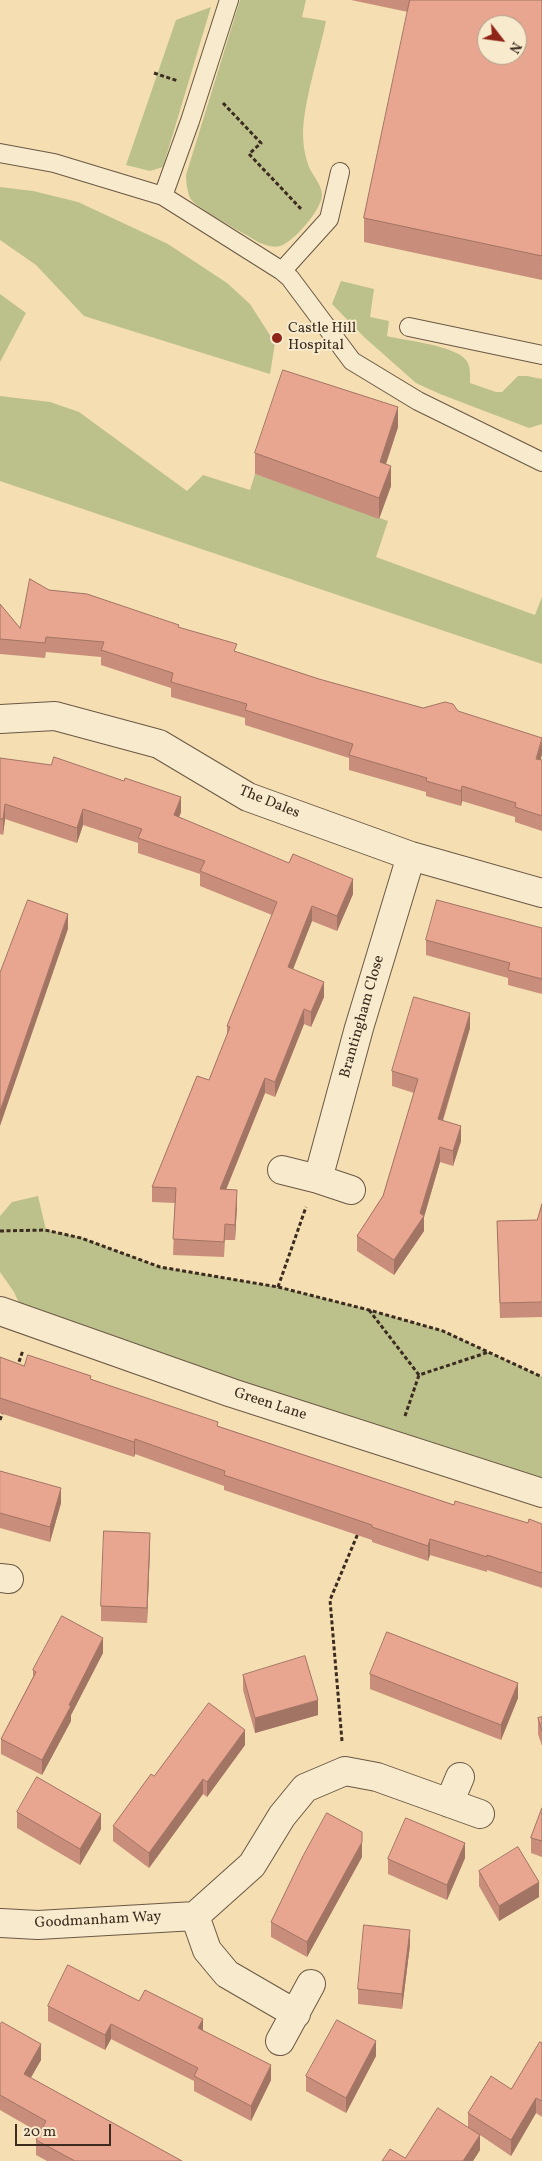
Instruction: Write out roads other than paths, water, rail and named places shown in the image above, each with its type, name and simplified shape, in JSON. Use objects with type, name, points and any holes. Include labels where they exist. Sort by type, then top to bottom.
[{"type":"street","name":"The Dales","points":[[0,719],[55,716],[159,744],[248,796],[411,856],[542,893]]},
{"type":"street","name":"Brantingham Close","points":[[318,1179],[359,1028],[411,856]]},
{"type":"street","points":[[282,1170],[351,1190]]},
{"type":"street","name":"Green Lane","points":[[0,1311],[232,1393],[542,1493]]},
{"type":"street","points":[[296,2014],[228,1974],[207,1950],[194,1916],[252,1864],[282,1816],[305,1788],[345,1772],[377,1777],[480,1814]]},
{"type":"street","points":[[449,1803],[460,1777]]},
{"type":"street","name":"Goodmanham Way","points":[[0,1924],[72,1924],[194,1916]]},
{"type":"street","points":[[280,2041],[311,1984]]},
{"type":"lane","points":[[163,196],[194,111],[229,0]]},
{"type":"lane","points":[[0,153],[54,163],[163,196],[282,271],[290,278],[352,361],[418,401],[542,462]]},
{"type":"lane","points":[[282,271],[329,219],[340,172]]},
{"type":"lane","points":[[409,327],[542,354]]},
{"type":"place","name":"Castle Hill Hospital","points":[[277,338]]}]
